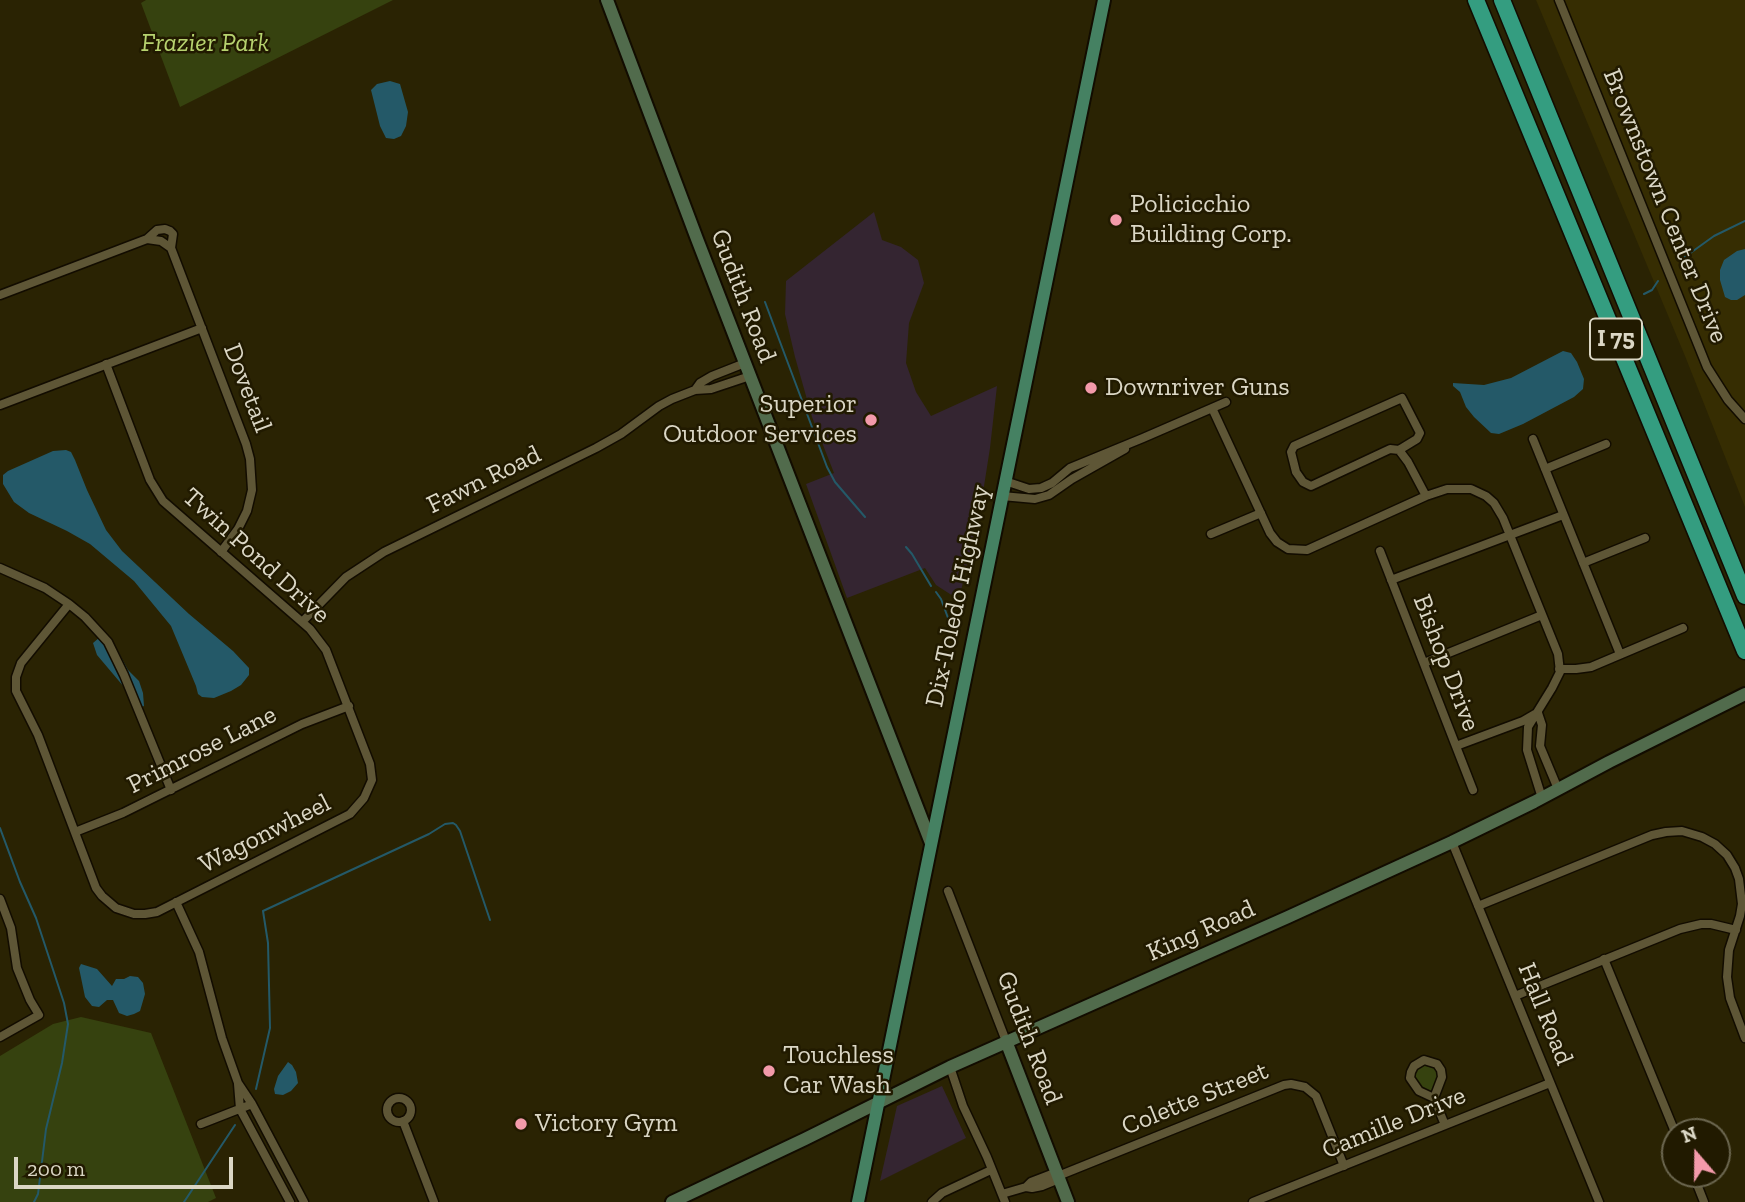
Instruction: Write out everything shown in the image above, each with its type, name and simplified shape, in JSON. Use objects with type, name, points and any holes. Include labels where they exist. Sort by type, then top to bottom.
[{"type":"highway","name":"I 75","points":[[1476,0],[1745,651]]},
{"type":"highway","name":"I 75","points":[[1502,0],[1745,596]]},
{"type":"main road","name":"Gudith Road","points":[[607,0],[931,843]]},
{"type":"main road","name":"Dix-Toledo Highway","points":[[858,1202],[1104,0]]},
{"type":"main road","name":"King Road","points":[[672,1202],[1006,1041],[1452,842],[1745,694]]},
{"type":"main road","name":"Gudith Road","points":[[1006,1041],[1068,1202]]},
{"type":"street","name":"Brownstown Center Drive","points":[[1559,0],[1707,367],[1728,400],[1745,419]]},
{"type":"street","points":[[0,295],[147,239],[157,230],[165,229],[173,234],[171,248],[161,241],[147,239]]},
{"type":"street","name":"Dovetail","points":[[171,248],[246,444],[252,473],[252,490],[247,511],[221,552]]},
{"type":"street","points":[[0,405],[202,328]]},
{"type":"street","name":"Fawn Road","points":[[695,390],[700,383],[712,376],[745,363]]},
{"type":"street","name":"Twin Pond Drive","points":[[106,364],[146,471],[170,508],[313,631],[327,650],[370,764],[372,780]]},
{"type":"street","name":"Fawn Road","points":[[302,622],[346,577],[384,552],[596,448],[672,398],[750,376]]},
{"type":"street","points":[[1399,450],[1417,439],[1420,433],[1402,398],[1294,446],[1291,452],[1296,472],[1303,482],[1311,486],[1390,449],[1399,450],[1426,496]]},
{"type":"street","points":[[1002,496],[1035,499],[1049,495],[1096,462],[1226,402]]},
{"type":"street","points":[[1212,408],[1270,533],[1280,545],[1294,550],[1307,550],[1437,492],[1457,488],[1478,491],[1497,507],[1558,654],[1560,672],[1528,727],[1527,750],[1542,798]]},
{"type":"street","points":[[1533,439],[1620,654]]},
{"type":"street","points":[[1545,469],[1606,444]]},
{"type":"street","points":[[1005,481],[1029,489],[1041,488],[1066,471],[1096,462]]},
{"type":"street","points":[[1066,471],[1072,479]]},
{"type":"street","points":[[1212,534],[1261,513]]},
{"type":"street","points":[[1391,580],[1563,515]]},
{"type":"street","points":[[1583,563],[1645,538]]},
{"type":"street","name":"Bishop Drive","points":[[1380,551],[1472,790]]},
{"type":"street","points":[[0,568],[45,588],[69,604],[108,642],[171,790]]},
{"type":"street","points":[[69,604],[21,663],[16,682],[18,695],[38,735],[75,832]]},
{"type":"street","points":[[1424,663],[1542,615]]},
{"type":"street","points":[[1559,669],[1591,667],[1683,628]]},
{"type":"street","name":"Primrose Lane","points":[[75,832],[123,813],[302,724],[349,706]]},
{"type":"street","points":[[1456,746],[1538,713]]},
{"type":"street","points":[[1538,713],[1542,725],[1540,746],[1558,789]]},
{"type":"street","name":"Wagonwheel","points":[[75,832],[96,888],[110,904],[134,914],[152,913],[350,814],[364,798],[372,780]]},
{"type":"street","points":[[1478,906],[1659,833],[1688,832],[1702,837],[1715,844],[1731,861],[1739,879],[1742,904],[1727,959],[1727,976],[1730,998],[1745,1038]]},
{"type":"street","name":"Hall Road","points":[[1452,842],[1599,1202]]},
{"type":"street","name":"Gudith Road","points":[[948,891],[1006,1041]]},
{"type":"street","points":[[0,899],[3,915],[11,929],[17,968],[39,1015],[0,1037]]},
{"type":"street","points":[[176,902],[199,952],[224,1044],[238,1083],[304,1202]]},
{"type":"street","points":[[1515,996],[1689,926],[1711,924],[1736,930]]},
{"type":"street","points":[[1604,959],[1669,1118]]},
{"type":"street","points":[[1434,1098],[1442,1077],[1441,1070],[1437,1063],[1424,1060],[1414,1066],[1410,1078],[1419,1091],[1434,1098],[1445,1125]]},
{"type":"street","points":[[950,1067],[962,1106],[1003,1198]]},
{"type":"street","points":[[238,1083],[240,1109],[289,1202]]},
{"type":"street","name":"Camille Drive","points":[[1253,1202],[1550,1083]]},
{"type":"street","name":"Colette Street","points":[[1003,1198],[1031,1182],[1058,1176],[1291,1084],[1305,1087],[1316,1097],[1343,1166]]},
{"type":"street","points":[[201,1124],[252,1104]]},
{"type":"street","points":[[403,1121],[434,1202]]},
{"type":"street","points":[[932,1202],[942,1193],[991,1170]]},
{"type":"street","points":[[278,1179],[289,1173]]},
{"type":"shaded area","points":[[1536,0],[1745,0],[1745,507],[1685,356]]},
{"type":"shaded area","points":[[874,212],[882,240],[901,247],[918,260],[924,283],[909,323],[906,363],[916,392],[931,416],[997,386],[982,499],[961,591],[953,596],[936,585],[925,568],[847,598],[806,484],[834,473],[812,417],[795,357],[785,314],[786,281]]},
{"type":"shaded area","points":[[942,1086],[966,1138],[880,1181],[897,1106]]},
{"type":"green space","name":"Frazier Park","points":[[146,0],[393,0],[180,107],[141,3]]},
{"type":"green space","points":[[81,1017],[151,1033],[216,1198],[208,1202],[0,1202],[0,1056],[53,1024]]},
{"type":"green space","points":[[1425,1064],[1434,1067],[1438,1072],[1439,1077],[1432,1092],[1420,1087],[1415,1081],[1415,1071]]},
{"type":"water","points":[[390,81],[400,84],[408,112],[401,136],[394,139],[386,138],[380,126],[371,90],[377,84]]},
{"type":"water","points":[[1745,249],[1745,295],[1731,300],[1725,297],[1720,270],[1724,260]]},
{"type":"water","points":[[1563,351],[1571,353],[1577,362],[1584,379],[1583,389],[1574,397],[1499,434],[1491,433],[1474,417],[1460,392],[1453,386],[1453,383],[1484,385],[1511,378]]},
{"type":"water","points":[[53,451],[71,452],[75,460],[106,530],[122,551],[249,668],[249,675],[241,685],[214,698],[198,694],[171,626],[134,581],[90,544],[29,513],[14,502],[3,484],[3,475]]},
{"type":"water","points":[[100,637],[107,637],[113,642],[128,670],[139,681],[144,706],[136,709],[131,705],[124,687],[97,655],[93,643]]},
{"type":"water","points":[[81,964],[97,969],[112,986],[116,979],[138,977],[143,983],[145,994],[140,1011],[127,1016],[119,1013],[113,1000],[107,1000],[99,1007],[92,1006],[85,997],[79,968]]},
{"type":"water","points":[[288,1062],[296,1072],[298,1083],[283,1095],[275,1094],[278,1076]]},
{"type":"waterway","points":[[1682,259],[1714,236],[1745,221]]},
{"type":"waterway","points":[[1644,294],[1652,290],[1658,281]]},
{"type":"waterway","points":[[765,302],[827,467],[835,482],[865,517]]},
{"type":"waterway","points":[[906,547],[931,586]]},
{"type":"waterway","points":[[936,592],[956,634]]},
{"type":"waterway","points":[[256,1089],[270,1028],[268,943],[263,911],[429,834],[445,824],[453,823],[460,831],[490,920]]},
{"type":"waterway","points":[[0,828],[36,918],[64,1003],[68,1024],[62,1063],[46,1129],[38,1194],[34,1202]]},
{"type":"waterway","points":[[184,1202],[235,1125]]},
{"type":"place","name":"Policicchio Building Corp.","points":[[1116,220]]},
{"type":"place","name":"Downriver Guns","points":[[1091,388]]},
{"type":"place","name":"Superior Outdoor Services","points":[[871,420]]},
{"type":"place","name":"Touchless Car Wash","points":[[769,1071]]},
{"type":"place","name":"Victory Gym","points":[[521,1124]]}]
